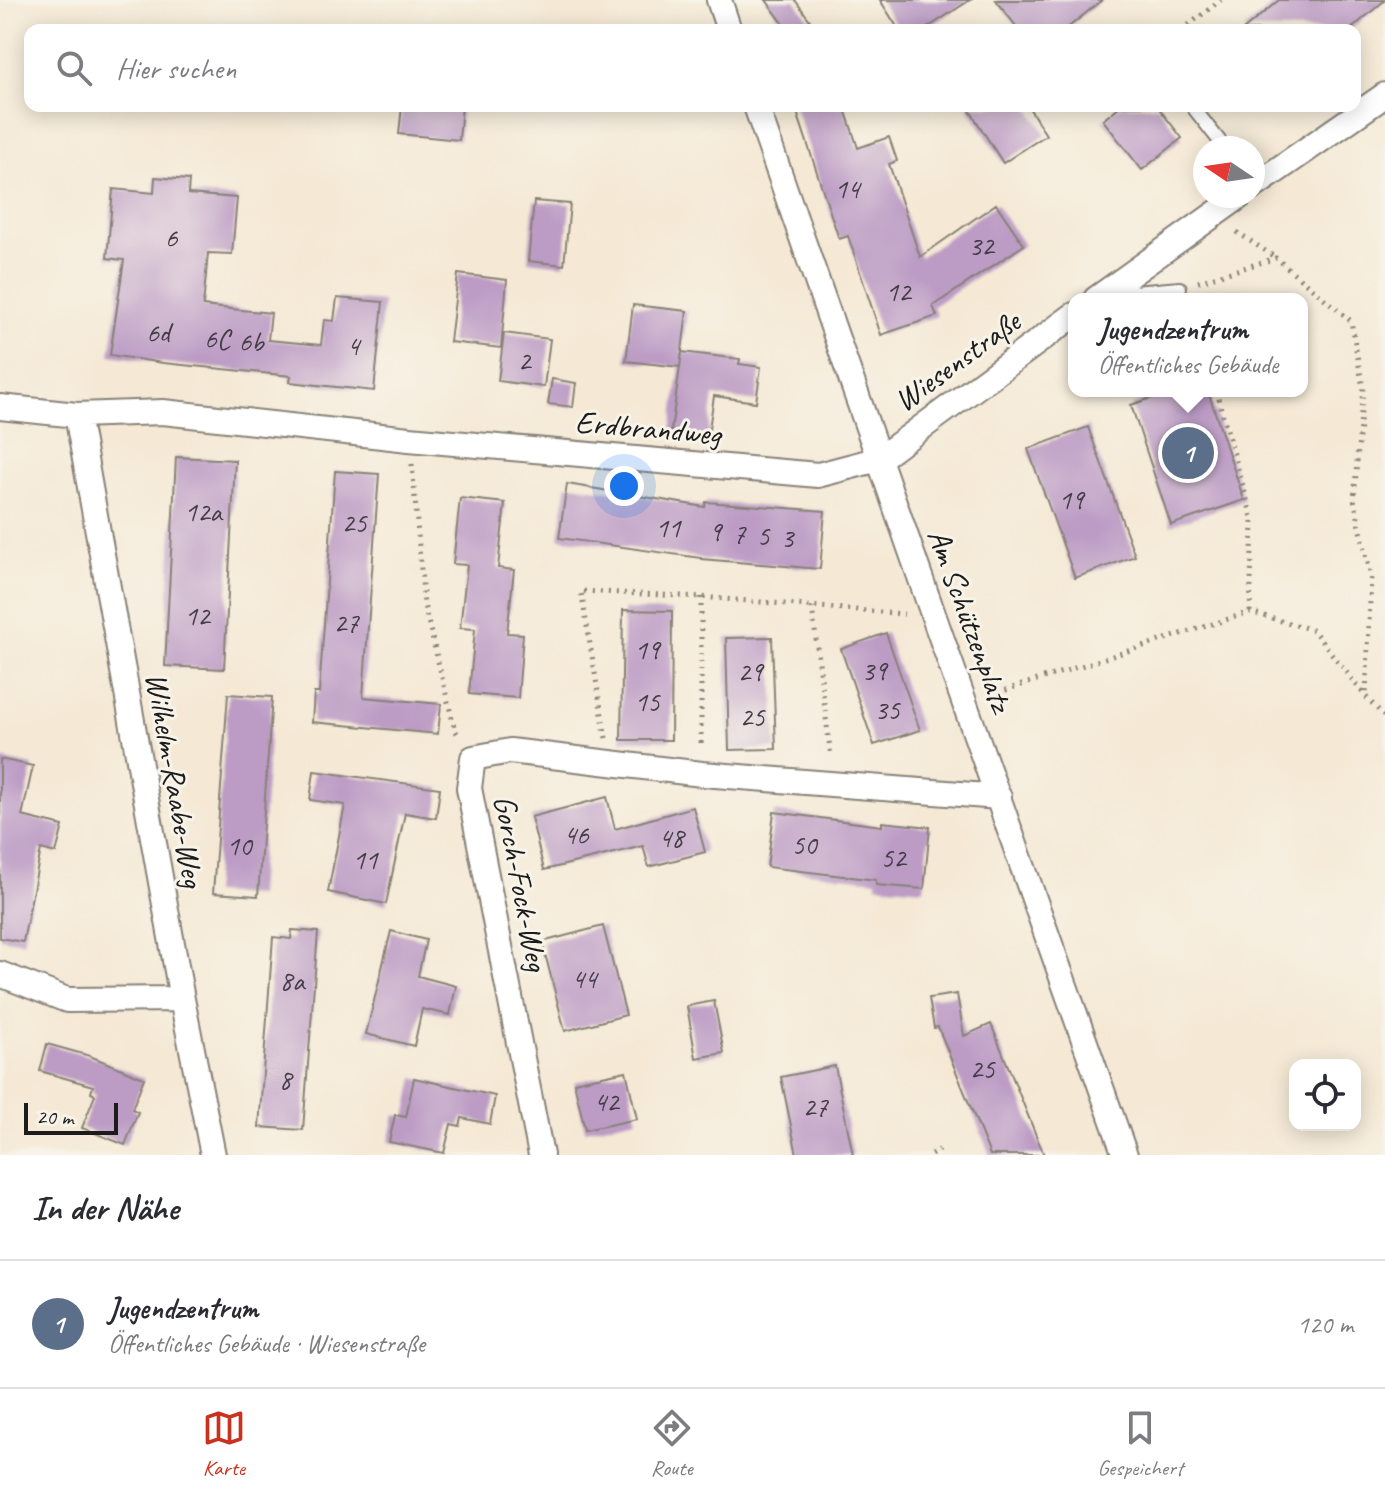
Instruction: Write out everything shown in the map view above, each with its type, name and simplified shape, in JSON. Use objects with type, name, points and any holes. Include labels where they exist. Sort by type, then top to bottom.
[{"type":"street","points":[[719,0],[727,24]]},
{"type":"street","points":[[1361,112],[1385,95]]},
{"type":"street","name":"Am Schützenplatz","points":[[758,112],[1125,1155]]},
{"type":"street","points":[[1265,178],[1360,112]]},
{"type":"street","points":[[1105,293],[1224,208]]},
{"type":"street","name":"Wiesenstraße","points":[[879,459],[1068,319]]},
{"type":"street","name":"Erdbrandweg","points":[[0,407],[77,415],[163,412],[409,439],[818,475],[879,459]]},
{"type":"street","name":"Wilhelm-Raabe-Weg","points":[[77,415],[213,1155]]},
{"type":"street","name":"Gorch-Fock-Weg","points":[[541,1155],[469,788],[473,758],[510,751],[702,774],[999,797]]},
{"type":"street","points":[[0,974],[67,1000],[182,999]]},
{"type":"lane","points":[[1197,112],[1216,136]]},
{"type":"lane","points":[[1135,293],[1180,288]]},
{"type":"path","points":[[1190,24],[1221,0]]},
{"type":"path","points":[[1213,216],[1276,258],[1351,321],[1363,388],[1354,499],[1371,577],[1366,697]]},
{"type":"path","points":[[1180,288],[1276,258]]},
{"type":"path","points":[[1218,397],[1253,521],[1250,612]]},
{"type":"path","points":[[409,439],[424,605],[455,730],[473,758]]},
{"type":"path","points":[[610,763],[581,591],[701,597],[934,617]]},
{"type":"path","points":[[701,597],[702,774]]},
{"type":"path","points":[[812,607],[835,785]]},
{"type":"path","points":[[965,703],[1250,612],[1313,630],[1385,717]]},
{"type":"path","points":[[931,1155],[942,1148]]},
{"type":"building","points":[[766,0],[795,0],[813,24],[784,24]]},
{"type":"building","points":[[880,0],[970,0],[933,24],[895,24]]},
{"type":"building","points":[[996,0],[1102,0],[1072,24],[1014,24]]},
{"type":"building","points":[[1279,0],[1385,0],[1357,24],[1250,24]]},
{"type":"building","points":[[401,112],[461,112],[459,140],[399,134]]},
{"type":"building","points":[[797,112],[846,112],[858,148],[889,137],[897,161],[889,164],[920,257],[996,204],[1024,245],[933,306],[937,316],[881,335],[848,236],[839,239]]},
{"type":"building","points":[[971,112],[1032,112],[1046,135],[1003,163]]},
{"type":"building","points":[[1113,112],[1162,112],[1182,138],[1142,170],[1103,120]]},
{"type":"building","points":[[155,177],[189,180],[188,194],[237,198],[232,254],[208,253],[203,306],[271,313],[268,340],[321,345],[324,320],[334,321],[337,298],[383,302],[374,391],[290,382],[291,376],[110,355],[124,260],[107,258],[113,189],[154,193]]},
{"type":"building","points":[[534,201],[570,204],[564,265],[528,261]]},
{"type":"building","points":[[458,274],[507,280],[501,348],[450,342]]},
{"type":"building","points":[[633,305],[687,311],[680,367],[626,361]]},
{"type":"building","points":[[504,333],[550,339],[544,387],[498,381]]},
{"type":"building","points":[[682,352],[740,359],[739,364],[761,367],[756,402],[714,396],[708,436],[671,431]]},
{"type":"building","points":[[552,379],[576,383],[573,407],[548,404]]},
{"type":"building","points":[[1154,397],[1210,397],[1244,500],[1171,525],[1131,405]]},
{"type":"building","points":[[1088,427],[1135,556],[1075,578],[1028,449]]},
{"type":"building","points":[[176,457],[235,460],[224,669],[165,666]]},
{"type":"building","points":[[335,471],[379,474],[363,697],[441,704],[438,734],[312,722],[314,693],[319,693]]},
{"type":"building","points":[[567,484],[705,507],[706,502],[825,511],[820,569],[701,559],[559,538]]},
{"type":"building","points":[[460,498],[505,503],[498,568],[514,570],[507,633],[523,634],[518,698],[469,694],[475,629],[460,628],[467,565],[453,564]]},
{"type":"building","points":[[623,610],[672,611],[671,740],[621,740]]},
{"type":"building","points":[[886,633],[920,730],[874,745],[841,649]]},
{"type":"building","points":[[772,637],[776,749],[729,750],[726,638]]},
{"type":"building","points":[[228,694],[272,697],[258,896],[213,893]]},
{"type":"building","points":[[0,759],[33,766],[22,816],[63,826],[56,853],[41,849],[23,942],[0,938]]},
{"type":"building","points":[[314,771],[440,788],[436,818],[405,813],[386,904],[328,892],[345,805],[310,800]]},
{"type":"building","points":[[607,797],[615,829],[693,807],[705,852],[649,867],[643,846],[544,870],[531,817]]},
{"type":"building","points":[[774,812],[882,826],[882,822],[930,827],[924,889],[876,885],[876,880],[767,867]]},
{"type":"building","points":[[603,926],[626,1015],[565,1031],[542,942]]},
{"type":"building","points":[[292,930],[318,932],[303,1130],[259,1127],[273,937],[291,939]]},
{"type":"building","points":[[391,931],[426,940],[418,976],[456,986],[450,1015],[422,1009],[414,1046],[366,1034]]},
{"type":"building","points":[[957,994],[964,1036],[991,1024],[1044,1155],[990,1155],[938,1027],[934,1028],[929,998]]},
{"type":"building","points":[[714,1001],[724,1053],[696,1058],[687,1006]]},
{"type":"building","points":[[47,1044],[90,1056],[144,1078],[132,1109],[138,1112],[125,1145],[82,1128],[95,1095],[91,1093],[93,1086],[40,1071]]},
{"type":"building","points":[[835,1066],[853,1155],[797,1155],[781,1077]]},
{"type":"building","points":[[626,1071],[637,1119],[585,1130],[574,1082]]},
{"type":"building","points":[[414,1078],[495,1096],[490,1124],[462,1118],[460,1126],[451,1124],[444,1153],[389,1142],[395,1115],[406,1117]]},
{"type":"place","name":"Jugendzentrum","points":[[1188,453]]}]
